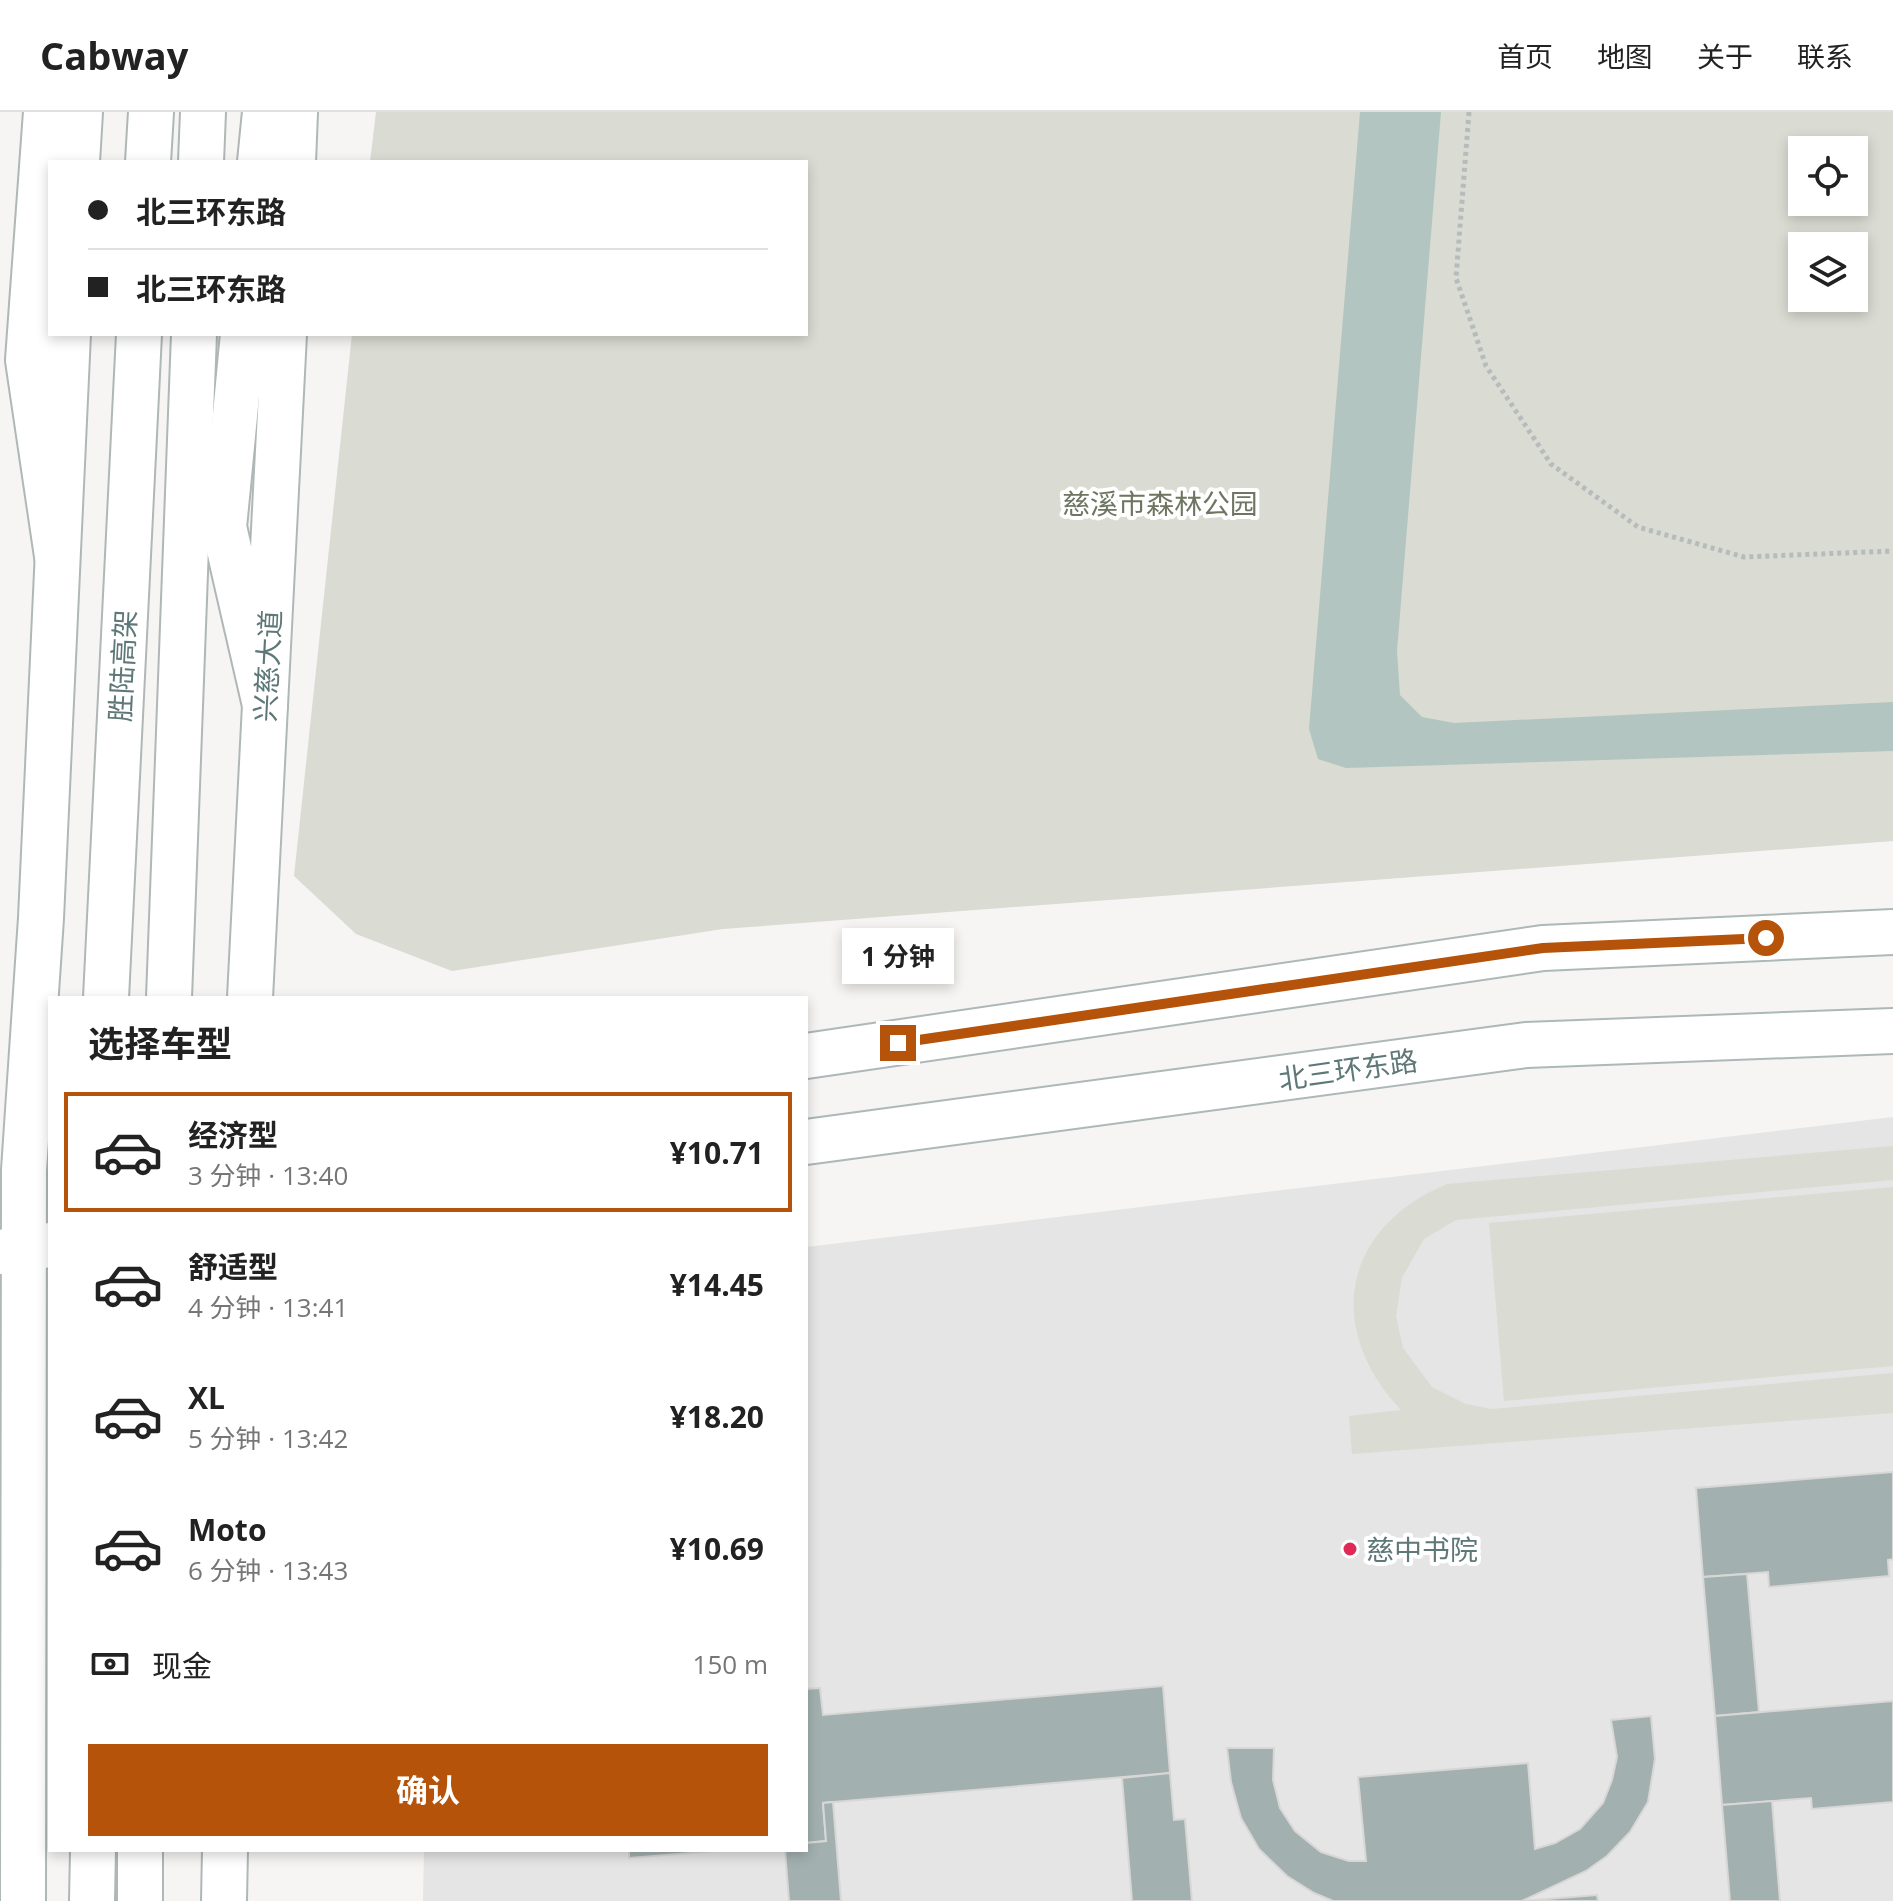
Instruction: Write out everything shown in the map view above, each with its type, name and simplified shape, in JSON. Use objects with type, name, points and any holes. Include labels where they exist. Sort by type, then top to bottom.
[{"type":"main road","points":[[46,112],[28,360],[57,556]]},
{"type":"main road","points":[[77,160],[80,112]]},
{"type":"main road","points":[[148,160],[151,112]]},
{"type":"main road","points":[[201,160],[203,112]]},
{"type":"main road","points":[[260,160],[265,112]]},
{"type":"main road","points":[[293,160],[295,112]]},
{"type":"main road","points":[[23,1901],[25,1170],[41,918],[68,336]]},
{"type":"main road","name":"胜陆高架","points":[[106,996],[139,336]]},
{"type":"main road","points":[[169,996],[194,336]]},
{"type":"main road","points":[[243,336],[224,527],[265,705]]},
{"type":"main road","name":"兴慈大道","points":[[250,996],[284,336]]},
{"type":"main road","points":[[808,1056],[1543,948],[1893,932]]},
{"type":"main road","name":"北三环东路","points":[[808,1142],[1526,1045],[1893,1031]]},
{"type":"main road","points":[[92,1901],[93,1852]]},
{"type":"main road","points":[[140,1852],[140,1901]]},
{"type":"main road","points":[[224,1901],[225,1852]]},
{"type":"path","points":[[1469,112],[1456,278],[1486,366],[1551,464],[1638,527],[1744,557],[1893,551]]},
{"type":"shaded area","points":[[1360,112],[1441,112],[1397,651],[1400,695],[1422,717],[1454,723],[1893,702],[1893,751],[1346,768],[1318,759],[1309,729]]},
{"type":"shaded area","name":"慈中书院","points":[[1893,1117],[1893,1901],[423,1901],[424,1852],[808,1852],[808,1247]]},
{"type":"green space","name":"慈溪市森林公园","points":[[376,112],[1893,112],[1893,841],[723,929],[452,971],[356,934],[294,876],[352,336],[808,336],[808,160],[370,160]]},
{"type":"green space","points":[[1893,1146],[1893,1180],[1456,1220],[1424,1239],[1402,1278],[1396,1316],[1403,1348],[1432,1387],[1466,1404],[1492,1409],[1893,1373],[1893,1413],[1352,1454],[1349,1416],[1401,1410],[1377,1379],[1361,1346],[1354,1314],[1356,1283],[1366,1253],[1385,1226],[1412,1203],[1447,1184]]},
{"type":"green space","points":[[1893,1187],[1893,1366],[1504,1401],[1489,1223]]},
{"type":"building","points":[[1893,1472],[1893,1559],[1888,1560],[1889,1576],[1769,1587],[1768,1572],[1703,1577],[1696,1488]]},
{"type":"building","points":[[1747,1574],[1759,1712],[1715,1716],[1703,1577]]},
{"type":"building","points":[[1163,1686],[1170,1773],[823,1803],[826,1841],[808,1843],[808,1689],[820,1688],[823,1715]]},
{"type":"building","points":[[1893,1701],[1893,1802],[1812,1809],[1811,1798],[1722,1805],[1715,1716]]},
{"type":"building","points":[[1651,1716],[1655,1759],[1648,1802],[1630,1832],[1607,1856],[1586,1871],[1522,1901],[1333,1901],[1314,1893],[1287,1876],[1259,1849],[1241,1818],[1231,1782],[1227,1748],[1274,1748],[1273,1780],[1280,1808],[1295,1831],[1321,1852],[1349,1861],[1366,1861],[1358,1777],[1528,1763],[1535,1849],[1555,1843],[1580,1829],[1603,1803],[1617,1757],[1611,1720]]},
{"type":"building","points":[[1170,1773],[1174,1820],[1185,1819],[1192,1901],[1132,1901],[1122,1778]]},
{"type":"building","points":[[1772,1801],[1780,1901],[1730,1901],[1722,1805]]},
{"type":"building","points":[[833,1802],[841,1901],[789,1901],[785,1852],[808,1852],[808,1843],[826,1841],[823,1803]]},
{"type":"building","points":[[629,1852],[702,1852],[629,1858]]},
{"type":"building","points":[[1597,1895],[1598,1901],[1522,1901]]},
{"type":"place","name":"慈中书院","points":[[1350,1549]]},
{"type":"route","points":[[898,1043],[1543,948],[1766,938]]}]
